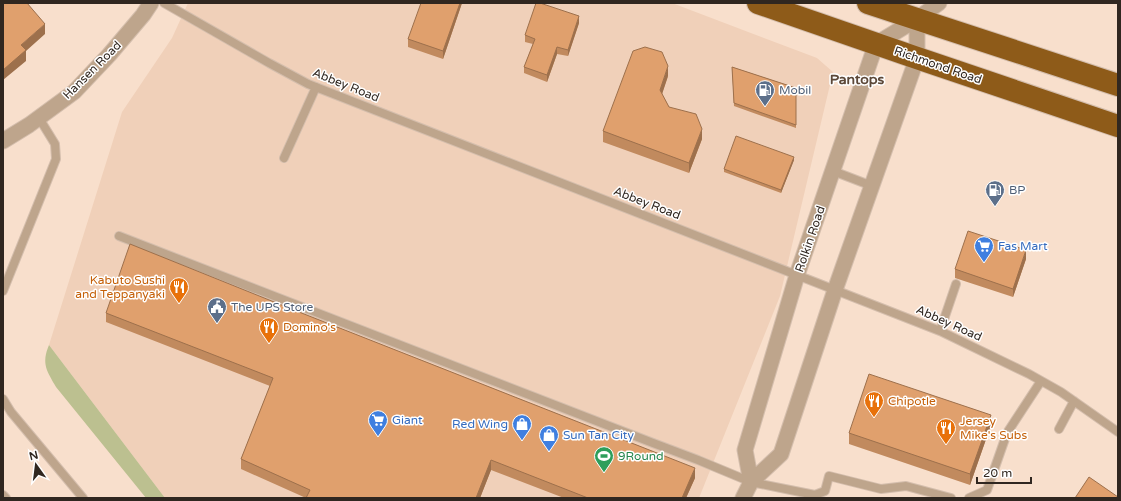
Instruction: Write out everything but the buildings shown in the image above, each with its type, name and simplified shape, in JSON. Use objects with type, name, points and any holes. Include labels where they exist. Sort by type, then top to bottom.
[{"type":"highway","name":"Richmond Road","points":[[758,3],[1118,126]]},
{"type":"highway","points":[[868,3],[1118,85]]},
{"type":"street","name":"Hansen Road","points":[[3,140],[39,118],[79,86],[109,55],[143,15],[151,3]]},
{"type":"street","points":[[876,44],[917,19],[939,3]]},
{"type":"street","points":[[743,498],[751,482],[781,454],[835,290],[917,58],[917,19]]},
{"type":"street","name":"Rolkin Road","points":[[751,482],[745,450],[797,274],[876,44]]},
{"type":"lane","name":"Abbey Road","points":[[164,3],[269,63],[316,87],[940,331],[1041,381],[1074,401],[1118,432]]},
{"type":"lane","points":[[284,158],[316,87]]},
{"type":"lane","points":[[3,291],[56,159],[55,144],[39,118]]},
{"type":"lane","points":[[832,170],[872,186]]},
{"type":"lane","points":[[119,236],[653,444],[698,460],[751,482],[816,495],[825,491],[829,476],[881,488],[906,486],[950,498]]},
{"type":"lane","points":[[940,331],[956,284]]},
{"type":"lane","points":[[969,498],[987,490],[1007,433],[1041,381]]},
{"type":"lane","points":[[3,399],[11,412],[83,498]]},
{"type":"lane","points":[[1059,429],[1074,401]]},
{"type":"lane","points":[[3,495],[6,498]]},
{"type":"shaded area","points":[[188,3],[672,3],[817,58],[833,72],[780,296],[699,498],[165,498],[49,345],[122,112],[172,38]]},
{"type":"green space","points":[[49,345],[165,498],[146,498],[56,387],[48,372],[45,362]]},
{"type":"place","name":"Mobil","points":[[765,107]]},
{"type":"place","name":"BP","points":[[995,207]]},
{"type":"place","name":"Fas Mart","points":[[984,263]]},
{"type":"place","name":"Kabuto Sushi and Teppanyaki","points":[[179,304]]},
{"type":"place","name":"The UPS Store","points":[[217,324]]},
{"type":"place","name":"Domino's","points":[[269,344]]},
{"type":"place","name":"Chipotle","points":[[874,418]]},
{"type":"place","name":"Giant","points":[[378,437]]},
{"type":"place","name":"Red Wing","points":[[522,441]]},
{"type":"place","name":"Jersey Mike's Subs","points":[[946,445]]},
{"type":"place","name":"Sun Tan City","points":[[549,452]]},
{"type":"place","name":"9Round","points":[[604,473]]},
{"type":"district","name":"Pantops","points":[[857,79]]}]
